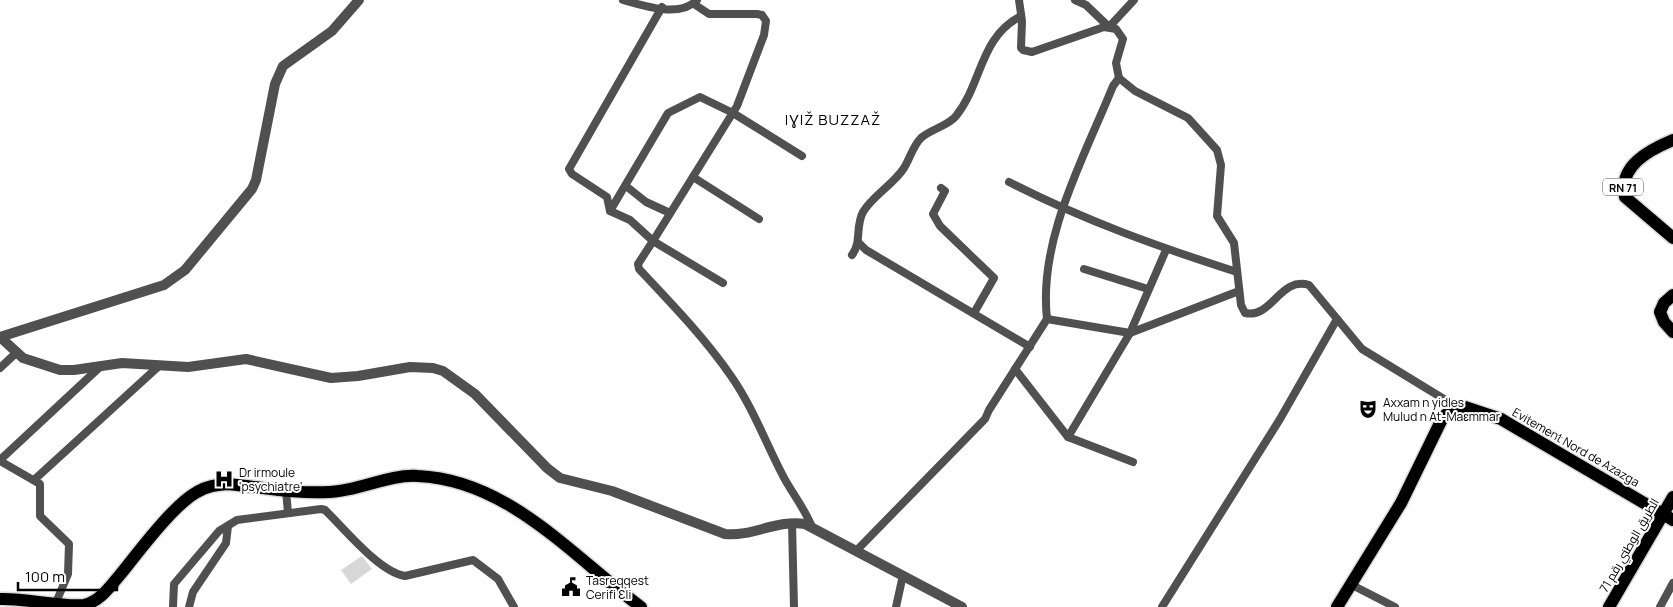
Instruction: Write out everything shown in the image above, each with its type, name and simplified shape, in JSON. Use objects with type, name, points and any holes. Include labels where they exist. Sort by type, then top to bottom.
[{"type":"main road","name":"RN 71","points":[[1673,140],[1632,165],[1625,178],[1623,189],[1625,197],[1673,238]]},
{"type":"main road","points":[[1673,295],[1664,303],[1660,312],[1664,322],[1673,332]]},
{"type":"main road","points":[[1337,607],[1401,503],[1443,417],[1447,412],[1458,407]]},
{"type":"main road","name":"Evitement Nord de Azazga","points":[[1458,407],[1471,409],[1501,419],[1668,517]]},
{"type":"main road","points":[[0,599],[55,605],[89,605],[104,594],[156,532],[196,492],[211,486],[227,484],[329,492],[356,489],[400,477],[418,476],[470,487],[512,508],[560,540],[641,607]]},
{"type":"main road","name":"الطريق الوطني رقم 71","points":[[1609,607],[1668,517],[1673,497]]},
{"type":"street","points":[[359,0],[332,31],[283,66],[275,84],[256,180],[252,189],[185,270],[164,285],[0,337],[16,354],[60,370],[74,370],[122,363],[188,367],[246,359],[300,372],[338,378],[410,367],[433,368],[444,372],[470,390],[547,468],[560,478],[612,491],[725,534],[743,534],[792,523],[812,526],[962,607]]},
{"type":"street","points":[[623,0],[662,7],[685,8],[696,2],[709,14],[757,14],[765,18],[764,36],[733,113],[694,178],[638,264],[639,269],[687,320],[732,377],[756,418],[782,475],[799,499],[812,526]]},
{"type":"street","points":[[1019,0],[1021,48],[1028,53],[1109,27],[1134,0]]},
{"type":"street","points":[[1075,0],[1086,5],[1109,27],[1120,32],[1123,39],[1116,62],[1119,78],[1134,90],[1188,118],[1217,150],[1221,165],[1217,216],[1234,243],[1242,309],[1245,312],[1253,313],[1263,309],[1288,287],[1294,284],[1305,284],[1314,289],[1354,341],[1366,353],[1451,405],[1458,407]]},
{"type":"street","points":[[610,212],[607,196],[572,174],[569,169],[662,7]]},
{"type":"street","points":[[852,255],[859,243],[859,225],[866,207],[896,178],[920,139],[956,116],[968,99],[995,38],[1005,26],[1021,16]]},
{"type":"street","points":[[856,551],[985,420],[1047,318],[1048,256],[1062,210],[1113,86],[1119,78]]},
{"type":"street","points":[[610,212],[671,110],[700,96],[733,113],[802,156]]},
{"type":"street","points":[[694,178],[759,219]]},
{"type":"street","points":[[1009,182],[1062,210],[1166,250],[1237,272]]},
{"type":"street","points":[[626,186],[646,202],[670,213]]},
{"type":"street","points":[[941,188],[945,191],[944,196],[933,214],[940,226],[994,278],[974,312]]},
{"type":"street","points":[[610,212],[630,220],[653,241],[723,283]]},
{"type":"street","points":[[859,243],[866,250],[1030,346]]},
{"type":"street","points":[[1068,438],[1130,333],[1166,250]]},
{"type":"street","points":[[1084,269],[1148,289]]},
{"type":"street","points":[[1047,318],[1130,333],[1239,291]]},
{"type":"street","points":[[1162,607],[1280,418],[1337,319]]},
{"type":"street","points":[[0,368],[16,354]]},
{"type":"street","points":[[55,605],[68,574],[69,544],[40,516],[40,484],[1,463],[102,365]]},
{"type":"street","points":[[34,480],[160,365]]},
{"type":"street","points":[[1015,369],[1068,438],[1133,462]]},
{"type":"street","points":[[286,490],[288,513]]},
{"type":"street","points":[[173,607],[174,584],[219,531],[236,520],[325,510],[378,562],[396,574],[405,576],[473,560],[498,579],[514,607]]},
{"type":"street","points":[[792,523],[794,607]]},
{"type":"street","points":[[189,607],[193,592],[226,543],[228,526]]},
{"type":"street","points":[[896,607],[903,575]]},
{"type":"street","points":[[1660,607],[1673,583]]},
{"type":"street","points":[[1350,584],[1395,607]]},
{"type":"shaded area","points":[[362,556],[372,569],[351,584],[341,570]]},
{"type":"place","name":"Axxam n yidles Mulud n At-Maɛmmar","points":[[1368,409]]},
{"type":"place","name":"Dr irmoule 'psychiatre'","points":[[224,479]]},
{"type":"place","name":"Tasreqqest Cerifi Ɛli","points":[[571,587]]},
{"type":"district","name":"IƔIŽ BUZZAŽ","points":[[833,119]]}]
